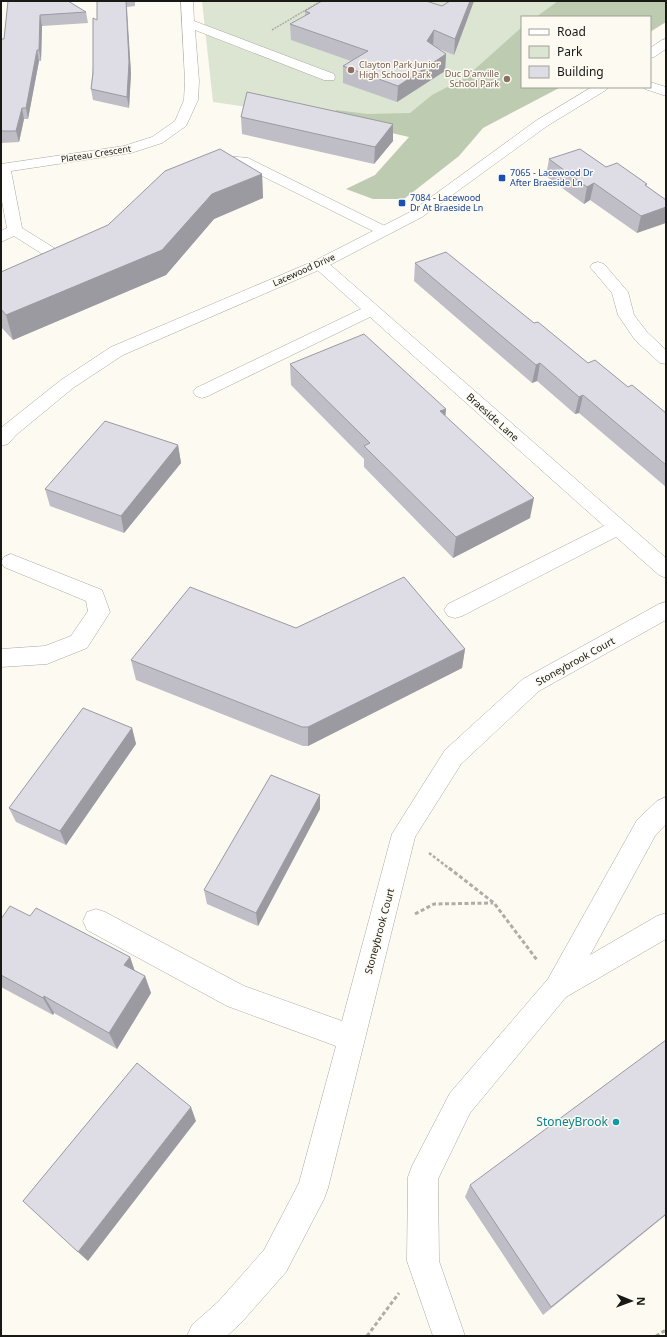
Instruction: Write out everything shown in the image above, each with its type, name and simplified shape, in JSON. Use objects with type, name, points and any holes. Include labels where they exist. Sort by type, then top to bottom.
[{"type":"street","name":"Plateau Crescent","points":[[2,168],[126,150],[157,140],[181,123],[191,100],[192,81],[186,1]]},
{"type":"street","points":[[188,23],[330,77]]},
{"type":"street","points":[[651,53],[666,43]]},
{"type":"street","points":[[651,86],[666,92]]},
{"type":"street","name":"Lacewood Drive","points":[[1,440],[9,431],[67,384],[117,351],[320,264],[417,214],[542,123],[599,88]]},
{"type":"street","points":[[199,168],[206,164],[227,160],[243,161],[384,231]]},
{"type":"street","points":[[2,168],[8,233],[62,259]]},
{"type":"street","name":"Braeside Lane","points":[[320,264],[666,570]]},
{"type":"street","points":[[598,267],[620,292],[626,315],[641,336],[666,359]]},
{"type":"street","points":[[202,392],[372,310]]},
{"type":"street","points":[[455,610],[618,528]]},
{"type":"street","points":[[1,658],[47,655],[79,642],[99,612],[95,596],[11,562]]},
{"type":"street","name":"Stoneybrook Court","points":[[203,1336],[230,1312],[275,1261],[313,1188],[404,834],[453,757],[531,685],[666,610]]},
{"type":"street","points":[[449,1336],[423,1261],[423,1177],[460,1103],[557,988],[646,828],[666,808]]},
{"type":"street","points":[[96,921],[237,997],[352,1038]]},
{"type":"street","points":[[557,988],[666,925]]},
{"type":"path","points":[[404,834],[494,903],[557,988]]},
{"type":"path","points":[[379,932],[434,904],[494,903]]},
{"type":"path","points":[[367,1336],[423,1261]]},
{"type":"path","points":[[656,1336],[666,1330]]},
{"type":"green space","name":"Clayton Park Junior High School Park","points":[[202,1],[666,1],[666,12],[651,17],[521,16],[521,88],[471,139],[213,102]]},
{"type":"green space","points":[[558,1],[666,1],[666,22],[651,31],[651,16],[537,16]]},
{"type":"green space","points":[[521,28],[521,88],[559,88],[483,128],[459,156],[404,199],[373,199],[346,189],[375,175],[409,137],[335,120],[336,110],[367,114],[410,113],[432,95],[465,78]]},
{"type":"building","points":[[8,1],[68,1],[86,12],[40,15],[39,50],[37,50],[26,108],[22,108],[16,131],[1,131],[1,39],[4,39]]},
{"type":"building","points":[[97,1],[126,1],[129,62],[127,97],[91,89],[93,73],[93,18],[97,20]]},
{"type":"building","points":[[322,1],[426,1],[442,6],[450,1],[470,1],[455,39],[434,30],[427,41],[446,54],[398,86],[343,66],[368,51],[290,24],[310,13],[305,11]]},
{"type":"building","points":[[247,92],[393,124],[375,147],[241,117]]},
{"type":"building","points":[[220,149],[262,174],[212,194],[162,250],[6,315],[1,309],[1,272],[108,225],[165,171]]},
{"type":"building","points":[[580,149],[606,167],[617,163],[647,184],[645,185],[666,200],[666,207],[641,216],[594,183],[587,187],[549,159]]},
{"type":"building","points":[[446,252],[534,323],[538,322],[588,363],[595,360],[628,387],[632,385],[666,413],[666,465],[583,395],[579,397],[540,363],[536,365],[415,263]]},
{"type":"building","points":[[364,334],[446,409],[440,411],[534,498],[456,537],[364,446],[370,443],[290,364]]},
{"type":"building","points":[[105,421],[178,445],[121,516],[45,489]]},
{"type":"building","points":[[404,577],[465,649],[308,727],[302,727],[131,660],[190,587],[296,628]]},
{"type":"building","points":[[83,708],[132,728],[60,831],[9,808]]},
{"type":"building","points":[[271,775],[320,795],[256,913],[204,890]]},
{"type":"building","points":[[10,906],[30,916],[36,908],[65,923],[130,957],[124,965],[145,976],[109,1033],[44,996],[43,998],[1,975],[1,919]]},
{"type":"building","name":"StoneyBrook","points":[[666,1040],[666,1214],[551,1307],[470,1185]]},
{"type":"building","points":[[137,1063],[191,1107],[78,1252],[23,1201]]},
{"type":"place","name":"Clayton Park Junior High School Park","points":[[351,70]]},
{"type":"place","name":"Duc D'anville School Park","points":[[507,79]]},
{"type":"place","name":"7065 - Lacewood Dr After Braeside Ln","points":[[502,178]]},
{"type":"place","name":"7084 - Lacewood Dr At Braeside Ln","points":[[402,203]]},
{"type":"place","name":"StoneyBrook","points":[[616,1122]]}]
